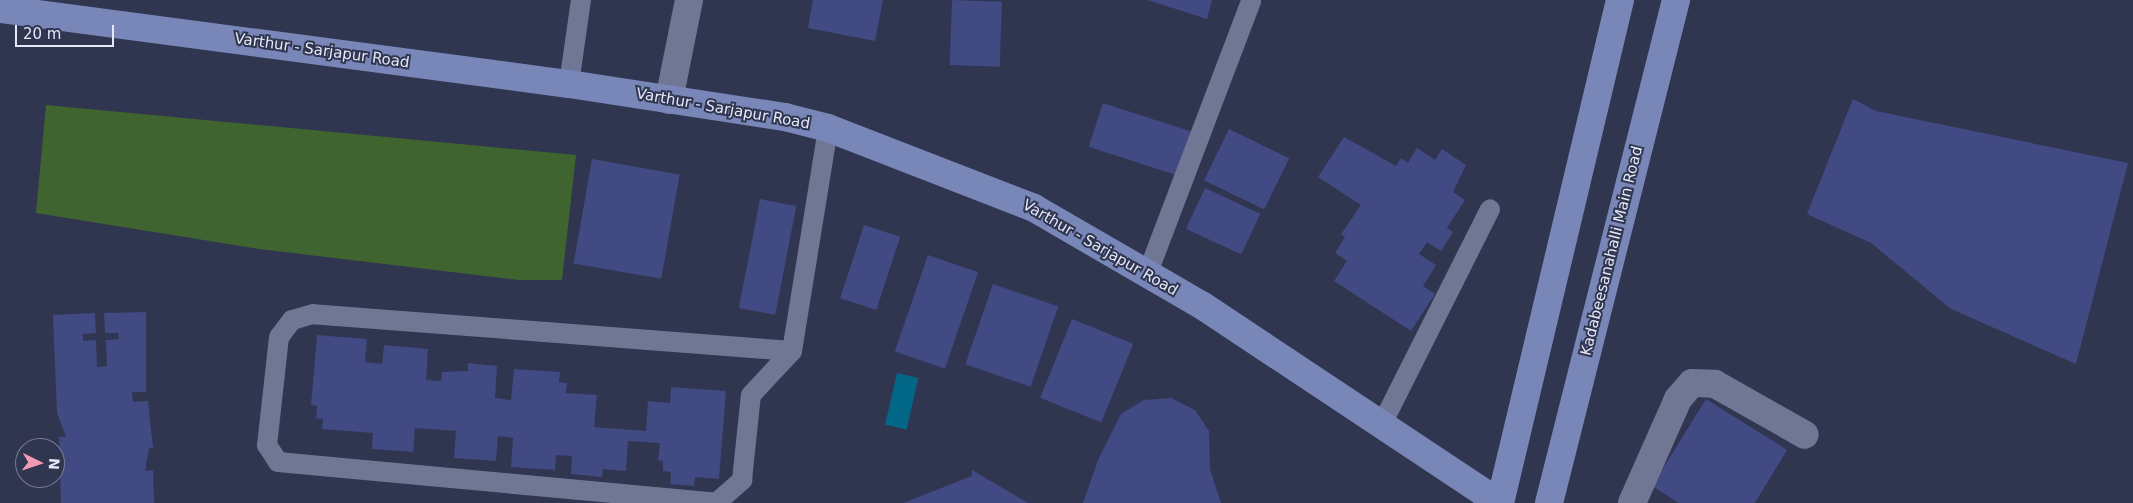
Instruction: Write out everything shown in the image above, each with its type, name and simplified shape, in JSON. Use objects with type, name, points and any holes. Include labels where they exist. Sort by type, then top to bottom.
[{"type":"main road","points":[[1500,503],[1620,0]]},
{"type":"main road","name":"Kadabeesanahalli Main Road","points":[[1549,503],[1676,0]]},
{"type":"main road","name":"Varthur - Sarjapur Road","points":[[0,9],[568,84],[828,128],[1034,208],[1147,275],[1383,422],[1500,503]]},
{"type":"street","points":[[670,100],[689,0]]},
{"type":"street","points":[[1632,503],[1678,399],[1692,383],[1714,384],[1805,435]]},
{"type":"lane","points":[[568,84],[581,0]]},
{"type":"lane","points":[[1147,275],[1251,1]]},
{"type":"lane","points":[[792,351],[313,314],[292,320],[279,336],[267,446],[278,462],[716,503],[742,480],[751,395],[792,351],[828,128]]},
{"type":"lane","points":[[1383,422],[1490,209]]},
{"type":"green space","points":[[46,105],[576,155],[562,280],[519,280],[259,249],[36,213]]},
{"type":"water","points":[[897,373],[918,378],[907,430],[885,425]]},
{"type":"building","points":[[813,0],[883,0],[875,41],[808,28]]},
{"type":"building","points":[[952,0],[1002,2],[1000,67],[950,65]]},
{"type":"building","points":[[1148,0],[1212,0],[1207,19]]},
{"type":"building","points":[[1853,99],[1876,111],[2128,163],[2076,364],[1951,309],[1871,243],[1807,214]]},
{"type":"building","points":[[1103,103],[1196,133],[1182,177],[1089,147]]},
{"type":"building","points":[[1229,129],[1289,158],[1264,210],[1204,180]]},
{"type":"building","points":[[1344,137],[1396,166],[1401,158],[1408,163],[1417,148],[1435,160],[1442,149],[1466,165],[1453,192],[1465,200],[1447,228],[1453,232],[1441,251],[1427,242],[1419,254],[1436,265],[1423,286],[1435,294],[1411,331],[1334,281],[1347,261],[1335,253],[1345,237],[1341,234],[1361,205],[1318,177]]},
{"type":"building","points":[[592,159],[680,174],[661,279],[574,263]]},
{"type":"building","points":[[1205,188],[1260,214],[1241,255],[1186,229]]},
{"type":"building","points":[[760,199],[796,206],[775,315],[739,308]]},
{"type":"building","points":[[864,225],[900,237],[876,310],[840,298]]},
{"type":"building","points":[[928,255],[978,272],[945,369],[895,351]]},
{"type":"building","points":[[993,284],[1058,306],[1031,387],[965,364]]},
{"type":"building","points":[[146,312],[146,392],[132,392],[133,402],[148,401],[153,448],[149,448],[145,471],[153,470],[154,503],[61,503],[61,488],[65,488],[65,438],[59,437],[66,437],[57,413],[53,315],[95,313],[96,333],[83,334],[83,341],[96,340],[97,367],[107,366],[106,340],[119,339],[118,333],[105,333],[104,313]]},
{"type":"building","points":[[1072,319],[1133,344],[1101,423],[1040,398]]},
{"type":"building","points":[[317,335],[367,339],[365,362],[382,364],[384,345],[428,349],[426,380],[441,381],[442,372],[468,371],[468,363],[497,366],[495,398],[511,400],[514,369],[560,372],[559,382],[567,383],[566,393],[597,395],[594,427],[646,431],[648,401],[670,403],[671,387],[726,391],[719,479],[695,477],[694,486],[670,484],[671,472],[663,471],[663,461],[658,460],[660,443],[628,441],[626,471],[603,469],[602,477],[571,474],[572,456],[556,455],[555,470],[511,467],[513,438],[498,436],[496,461],[454,458],[456,431],[415,428],[413,452],[372,449],[373,433],[322,429],[323,419],[316,418],[317,406],[311,405]]},
{"type":"building","points":[[1171,398],[1195,410],[1209,431],[1210,469],[1221,503],[1083,503],[1098,460],[1121,414],[1144,400]]},
{"type":"building","points":[[1706,399],[1787,450],[1755,503],[1679,503],[1652,486]]},
{"type":"building","points":[[972,470],[1028,503],[903,503],[972,476]]}]
